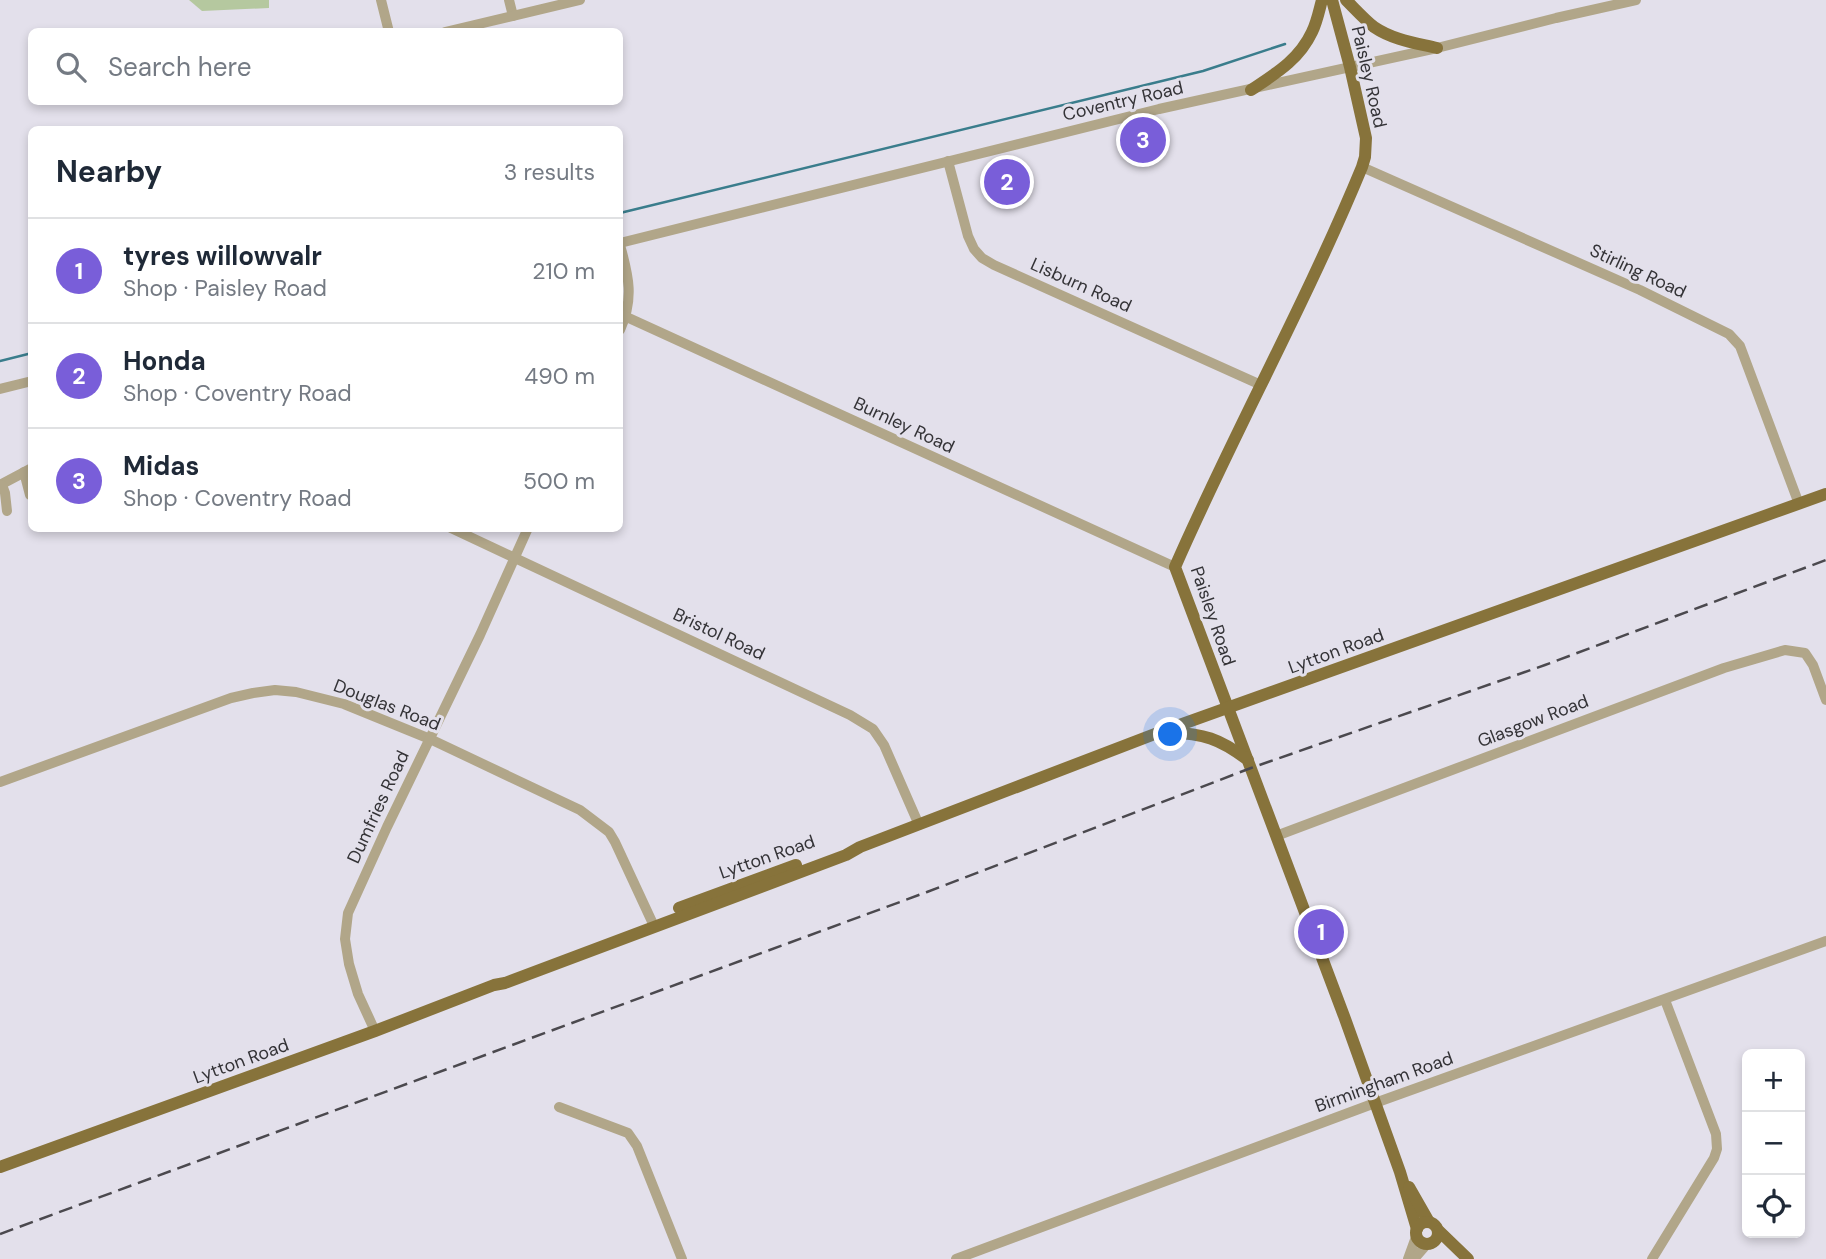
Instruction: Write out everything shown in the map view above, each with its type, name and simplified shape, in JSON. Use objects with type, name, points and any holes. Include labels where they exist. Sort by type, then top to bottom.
[{"type":"main road","points":[[1251,90],[1298,56],[1313,31],[1322,0]]},
{"type":"main road","name":"Paisley Road","points":[[1332,0],[1366,138],[1363,167],[1175,567],[1376,1103],[1399,1172],[1423,1238],[1468,1259],[1434,1226],[1399,1172]]},
{"type":"main road","points":[[1346,0],[1364,19],[1385,33],[1405,41],[1437,48]]},
{"type":"main road","name":"Lytton Road","points":[[0,1167],[505,983],[652,922],[846,855],[860,847],[1160,732],[1826,494]]},
{"type":"main road","points":[[1160,732],[1205,736],[1233,748],[1248,760]]},
{"type":"main road","points":[[1422,1223],[1434,1226],[1436,1240],[1423,1238],[1422,1223]]},
{"type":"street","points":[[381,0],[388,28]]},
{"type":"street","points":[[509,0],[513,16]]},
{"type":"street","points":[[462,28],[580,0]]},
{"type":"street","name":"Coventry Road","points":[[623,243],[1159,109],[1437,48],[1636,0]]},
{"type":"street","name":"Lisburn Road","points":[[948,161],[968,236],[982,258],[1261,385]]},
{"type":"street","name":"Stirling Road","points":[[1363,167],[1640,290],[1729,334],[1740,346],[1799,504]]},
{"type":"street","points":[[623,254],[629,285],[623,315]]},
{"type":"street","name":"Burnley Road","points":[[623,315],[1175,567]]},
{"type":"street","points":[[0,389],[28,382]]},
{"type":"street","points":[[7,511],[1,485],[28,470]]},
{"type":"street","name":"Bristol Road","points":[[459,532],[850,715],[873,729],[884,745],[919,825]]},
{"type":"street","name":"Dumfries Road","points":[[375,1031],[358,994],[349,964],[345,939],[348,913],[526,532]]},
{"type":"street","name":"Glasgow Road","points":[[1276,836],[1724,668],[1785,650],[1805,653],[1813,665],[1826,700]]},
{"type":"street","name":"Douglas Road","points":[[0,782],[231,698],[275,690],[296,692],[344,704],[430,739],[580,810],[609,832],[652,922]]},
{"type":"street","name":"Birmingham Road","points":[[956,1259],[1376,1103],[1826,941]]},
{"type":"street","points":[[1652,1259],[1714,1157],[1717,1141],[1665,1000]]},
{"type":"street","points":[[559,1107],[628,1133],[637,1146],[682,1259]]},
{"type":"street","points":[[1408,1259],[1423,1238]]},
{"type":"street","points":[[1414,1259],[1423,1238]]},
{"type":"green space","points":[[189,0],[269,0],[269,8],[202,11]]},
{"type":"waterway","points":[[623,212],[1203,71],[1285,44]]},
{"type":"waterway","points":[[0,361],[28,354]]},
{"type":"railway","points":[[0,1234],[927,892],[1251,768],[1545,665],[1826,560]]},
{"type":"place","name":"Midas","points":[[1143,140]]},
{"type":"place","name":"Honda","points":[[1007,182]]},
{"type":"place","name":"tyres willowvalr","points":[[1321,932]]}]
